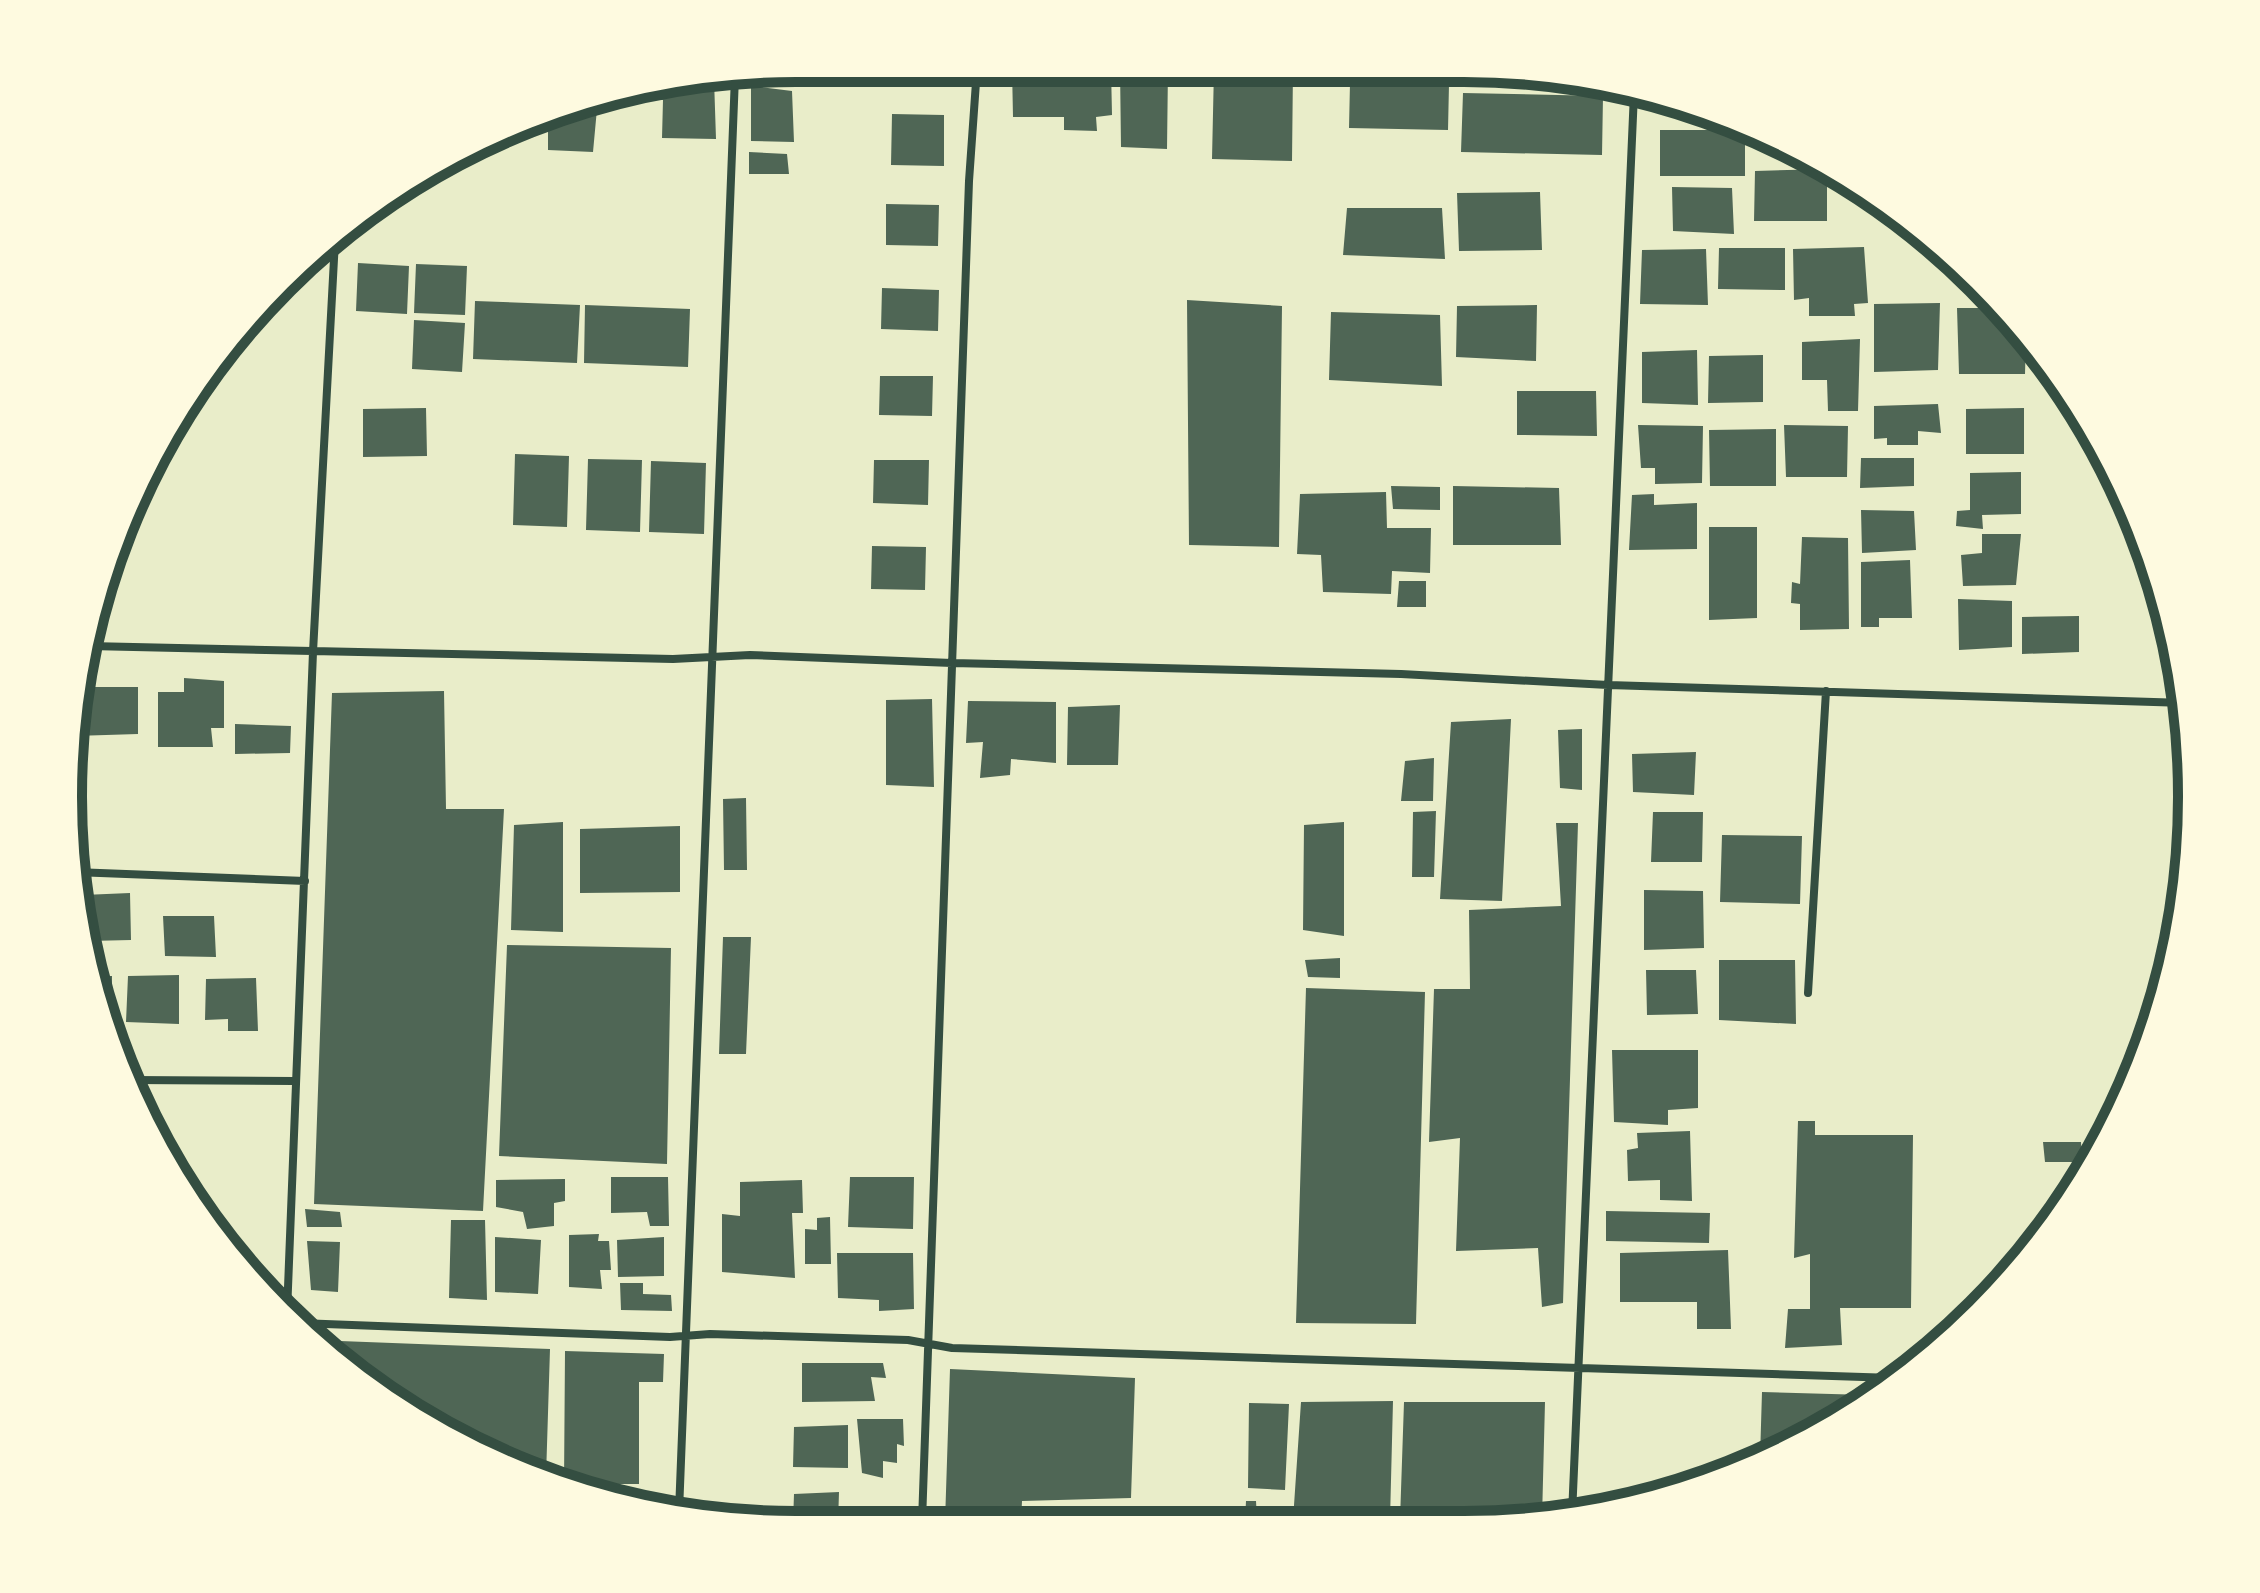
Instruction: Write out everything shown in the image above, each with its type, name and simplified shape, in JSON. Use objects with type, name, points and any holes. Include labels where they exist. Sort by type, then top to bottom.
[{"type":"street","points":[[922,1511],[969,181],[976,82]]},
{"type":"street","points":[[680,1501],[735,85]]},
{"type":"street","points":[[1573,1502],[1634,103]]},
{"type":"street","points":[[287,1298],[313,652],[334,252]]},
{"type":"street","points":[[98,646],[673,659],[750,655],[1401,674],[1608,685],[2172,703]]},
{"type":"street","points":[[1808,993],[1826,691]]},
{"type":"street","points":[[87,872],[305,881]]},
{"type":"street","points":[[141,1080],[294,1081]]},
{"type":"street","points":[[314,1324],[670,1337],[908,1340],[952,1348],[1878,1378]]},
{"type":"building","points":[[888,82],[949,82],[949,85]]},
{"type":"building","points":[[1012,82],[1111,82],[1112,115],[1096,117],[1097,131],[1064,130],[1064,117],[1013,117]]},
{"type":"building","points":[[1120,82],[1168,82],[1167,149],[1121,147]]},
{"type":"building","points":[[1214,82],[1293,82],[1292,161],[1212,159]]},
{"type":"building","points":[[1350,83],[1449,84],[1448,130],[1349,128]]},
{"type":"building","points":[[751,86],[792,91],[794,142],[751,141]]},
{"type":"building","points":[[714,87],[716,139],[662,138],[663,100],[642,99]]},
{"type":"building","points":[[1463,93],[1603,96],[1602,155],[1461,152]]},
{"type":"building","points":[[597,111],[593,152],[548,150],[548,127]]},
{"type":"building","points":[[892,114],[944,115],[944,166],[891,165]]},
{"type":"building","points":[[1660,130],[1720,130],[1745,140],[1745,176],[1660,176]]},
{"type":"building","points":[[749,152],[787,154],[789,174],[749,174]]},
{"type":"building","points":[[1805,170],[1827,182],[1827,221],[1754,221],[1755,171]]},
{"type":"building","points":[[1672,187],[1732,188],[1734,234],[1673,231]]},
{"type":"building","points":[[1540,192],[1542,250],[1459,251],[1457,193]]},
{"type":"building","points":[[886,204],[939,205],[938,246],[886,245]]},
{"type":"building","points":[[1347,208],[1442,208],[1445,259],[1343,255]]},
{"type":"building","points":[[1864,247],[1868,303],[1854,304],[1855,316],[1809,316],[1809,298],[1794,300],[1793,249]]},
{"type":"building","points":[[1719,248],[1785,248],[1785,290],[1718,289]]},
{"type":"building","points":[[1706,249],[1708,305],[1640,304],[1642,250]]},
{"type":"building","points":[[358,263],[409,266],[407,314],[356,311]]},
{"type":"building","points":[[416,264],[467,266],[465,315],[414,313]]},
{"type":"building","points":[[882,288],[939,290],[938,331],[881,329]]},
{"type":"building","points":[[1187,300],[1282,306],[1279,547],[1189,545]]},
{"type":"building","points":[[475,301],[580,305],[577,363],[473,359]]},
{"type":"building","points":[[1940,303],[1938,370],[1874,372],[1874,304]]},
{"type":"building","points":[[585,305],[690,309],[688,367],[584,363]]},
{"type":"building","points":[[1537,305],[1536,361],[1456,357],[1457,306]]},
{"type":"building","points":[[1957,308],[1985,308],[2025,356],[2025,374],[1959,374]]},
{"type":"building","points":[[1331,312],[1440,315],[1442,386],[1329,380]]},
{"type":"building","points":[[414,320],[465,323],[462,372],[412,369]]},
{"type":"building","points":[[1860,339],[1858,411],[1828,411],[1827,380],[1802,380],[1802,342]]},
{"type":"building","points":[[1697,350],[1698,405],[1642,403],[1642,352]]},
{"type":"building","points":[[1763,355],[1763,402],[1708,403],[1709,356]]},
{"type":"building","points":[[880,376],[933,376],[932,416],[879,415]]},
{"type":"building","points":[[1517,391],[1596,391],[1597,436],[1517,435]]},
{"type":"building","points":[[1938,404],[1941,433],[1918,431],[1918,445],[1887,445],[1887,438],[1874,439],[1874,406]]},
{"type":"building","points":[[426,408],[427,456],[363,457],[363,409]]},
{"type":"building","points":[[2024,408],[2024,454],[1966,454],[1966,409]]},
{"type":"building","points":[[1638,425],[1703,426],[1702,483],[1655,484],[1655,468],[1641,468]]},
{"type":"building","points":[[1784,425],[1848,426],[1847,477],[1786,477]]},
{"type":"building","points":[[1776,429],[1776,486],[1710,486],[1709,430]]},
{"type":"building","points":[[515,454],[569,456],[567,527],[513,525]]},
{"type":"building","points":[[1861,458],[1914,458],[1914,486],[1860,488]]},
{"type":"building","points":[[588,459],[642,460],[640,532],[586,530]]},
{"type":"building","points":[[874,460],[929,460],[928,505],[873,503]]},
{"type":"building","points":[[651,461],[706,463],[704,534],[649,532]]},
{"type":"building","points":[[2021,472],[2021,514],[1982,515],[1983,529],[1956,526],[1957,511],[1970,510],[1970,473]]},
{"type":"building","points":[[1391,486],[1440,487],[1440,510],[1393,509]]},
{"type":"building","points":[[1453,486],[1559,488],[1561,545],[1453,545]]},
{"type":"building","points":[[1386,492],[1387,528],[1431,528],[1430,573],[1392,571],[1391,594],[1323,592],[1321,555],[1297,554],[1300,494]]},
{"type":"building","points":[[1654,494],[1654,505],[1697,503],[1697,549],[1629,550],[1632,495]]},
{"type":"building","points":[[1861,510],[1914,511],[1916,550],[1862,553]]},
{"type":"building","points":[[1709,527],[1757,527],[1757,618],[1709,620]]},
{"type":"building","points":[[1982,534],[2021,534],[2016,585],[1963,586],[1961,555],[1982,553]]},
{"type":"building","points":[[1802,537],[1848,538],[1849,629],[1800,630],[1800,604],[1791,603],[1792,582],[1800,584]]},
{"type":"building","points":[[872,546],[926,547],[925,590],[871,589]]},
{"type":"building","points":[[1910,560],[1912,618],[1879,618],[1879,627],[1861,627],[1861,562]]},
{"type":"building","points":[[1399,581],[1426,581],[1426,607],[1397,607]]},
{"type":"building","points":[[1958,599],[2012,601],[2012,647],[1959,650]]},
{"type":"building","points":[[2079,616],[2079,652],[2022,654],[2022,617]]},
{"type":"building","points":[[184,678],[224,681],[224,728],[211,728],[213,747],[158,747],[158,692],[184,692]]},
{"type":"building","points":[[91,687],[138,687],[138,734],[85,736]]},
{"type":"building","points":[[444,691],[446,809],[504,809],[483,1211],[314,1204],[332,693]]},
{"type":"building","points":[[932,699],[934,787],[886,785],[886,700]]},
{"type":"building","points":[[968,701],[1056,702],[1056,763],[1011,759],[1010,775],[980,778],[983,742],[966,743]]},
{"type":"building","points":[[1120,705],[1118,765],[1067,765],[1068,707]]},
{"type":"building","points":[[1511,719],[1502,901],[1440,899],[1451,722]]},
{"type":"building","points":[[235,724],[291,726],[290,753],[235,754]]},
{"type":"building","points":[[1582,729],[1582,790],[1560,788],[1558,730]]},
{"type":"building","points":[[1696,752],[1694,795],[1633,792],[1632,754]]},
{"type":"building","points":[[1434,758],[1433,801],[1401,801],[1405,761]]},
{"type":"building","points":[[746,798],[747,870],[724,870],[723,799]]},
{"type":"building","points":[[1436,811],[1434,877],[1412,877],[1413,812]]},
{"type":"building","points":[[1653,812],[1703,812],[1702,862],[1651,862]]},
{"type":"building","points":[[563,822],[563,932],[511,930],[514,825]]},
{"type":"building","points":[[1344,822],[1344,936],[1303,930],[1304,825]]},
{"type":"building","points":[[1556,823],[1578,823],[1563,1303],[1542,1307],[1538,1248],[1456,1251],[1460,1138],[1429,1142],[1434,989],[1470,989],[1469,910],[1561,906]]},
{"type":"building","points":[[680,826],[680,892],[580,893],[580,829]]},
{"type":"building","points":[[1722,835],[1802,836],[1800,904],[1720,902]]},
{"type":"building","points":[[1644,890],[1703,891],[1704,948],[1644,950]]},
{"type":"building","points":[[130,893],[131,940],[97,941],[89,895]]},
{"type":"building","points":[[163,916],[214,916],[216,957],[165,956]]},
{"type":"building","points":[[723,937],[751,937],[746,1054],[719,1054]]},
{"type":"building","points":[[507,945],[671,948],[667,1164],[499,1156]]},
{"type":"building","points":[[1340,958],[1340,978],[1308,977],[1305,960]]},
{"type":"building","points":[[1719,960],[1795,960],[1796,1024],[1719,1020]]},
{"type":"building","points":[[1646,970],[1696,970],[1698,1014],[1647,1015]]},
{"type":"building","points":[[179,975],[179,1024],[126,1022],[128,976]]},
{"type":"building","points":[[105,976],[112,976],[112,1000]]},
{"type":"building","points":[[256,978],[258,1031],[228,1031],[228,1019],[205,1020],[206,979]]},
{"type":"building","points":[[1306,988],[1425,992],[1416,1324],[1296,1323]]},
{"type":"building","points":[[1612,1050],[1698,1050],[1698,1108],[1668,1110],[1668,1125],[1614,1122]]},
{"type":"building","points":[[1798,1121],[1815,1121],[1815,1135],[1913,1135],[1911,1308],[1840,1308],[1842,1345],[1785,1348],[1788,1309],[1810,1309],[1810,1254],[1794,1258]]},
{"type":"building","points":[[1690,1131],[1692,1201],[1660,1200],[1660,1180],[1628,1181],[1627,1150],[1638,1148],[1637,1133]]},
{"type":"building","points":[[2043,1142],[2081,1142],[2082,1155],[2077,1162],[2045,1162]]},
{"type":"building","points":[[611,1177],[668,1177],[669,1226],[650,1226],[647,1212],[611,1213]]},
{"type":"building","points":[[850,1177],[914,1177],[913,1229],[848,1227]]},
{"type":"building","points":[[565,1179],[565,1201],[554,1203],[554,1226],[527,1229],[523,1212],[496,1207],[496,1180]]},
{"type":"building","points":[[802,1180],[803,1213],[792,1213],[795,1278],[722,1272],[722,1214],[740,1216],[740,1182]]},
{"type":"building","points":[[305,1209],[340,1212],[342,1227],[307,1227]]},
{"type":"building","points":[[1606,1211],[1710,1213],[1709,1243],[1606,1241]]},
{"type":"building","points":[[830,1217],[831,1264],[805,1264],[805,1229],[817,1230],[817,1218]]},
{"type":"building","points":[[451,1220],[485,1220],[487,1300],[449,1298]]},
{"type":"building","points":[[599,1234],[598,1241],[609,1241],[611,1270],[600,1270],[602,1289],[569,1287],[569,1235]]},
{"type":"building","points":[[495,1237],[541,1240],[538,1294],[495,1292]]},
{"type":"building","points":[[664,1237],[664,1276],[618,1277],[617,1240]]},
{"type":"building","points":[[307,1241],[340,1242],[338,1292],[311,1290]]},
{"type":"building","points":[[1728,1250],[1731,1329],[1697,1329],[1697,1302],[1620,1302],[1620,1253]]},
{"type":"building","points":[[837,1253],[913,1253],[914,1309],[879,1311],[879,1300],[838,1298]]},
{"type":"building","points":[[620,1283],[643,1283],[643,1294],[671,1295],[672,1311],[621,1310]]},
{"type":"building","points":[[340,1341],[550,1349],[546,1465],[480,1437],[439,1415],[400,1391],[340,1346]]},
{"type":"building","points":[[565,1351],[664,1354],[663,1382],[639,1382],[639,1484],[602,1484],[564,1472]]},
{"type":"building","points":[[802,1363],[883,1363],[886,1378],[871,1377],[875,1401],[802,1402]]},
{"type":"building","points":[[950,1369],[1135,1378],[1131,1498],[1022,1501],[1022,1511],[945,1511]]},
{"type":"building","points":[[1762,1392],[1854,1395],[1821,1415],[1760,1446]]},
{"type":"building","points":[[1393,1401],[1390,1511],[1294,1511],[1301,1402]]},
{"type":"building","points":[[1404,1402],[1545,1402],[1542,1506],[1400,1511]]},
{"type":"building","points":[[1249,1403],[1289,1404],[1285,1490],[1248,1488]]},
{"type":"building","points":[[857,1419],[903,1419],[904,1446],[897,1444],[897,1463],[883,1461],[883,1478],[862,1473]]},
{"type":"building","points":[[848,1425],[848,1468],[793,1467],[794,1427]]},
{"type":"building","points":[[839,1492],[838,1511],[793,1511],[794,1494]]},
{"type":"building","points":[[1246,1501],[1256,1501],[1257,1511],[1246,1511]]}]
